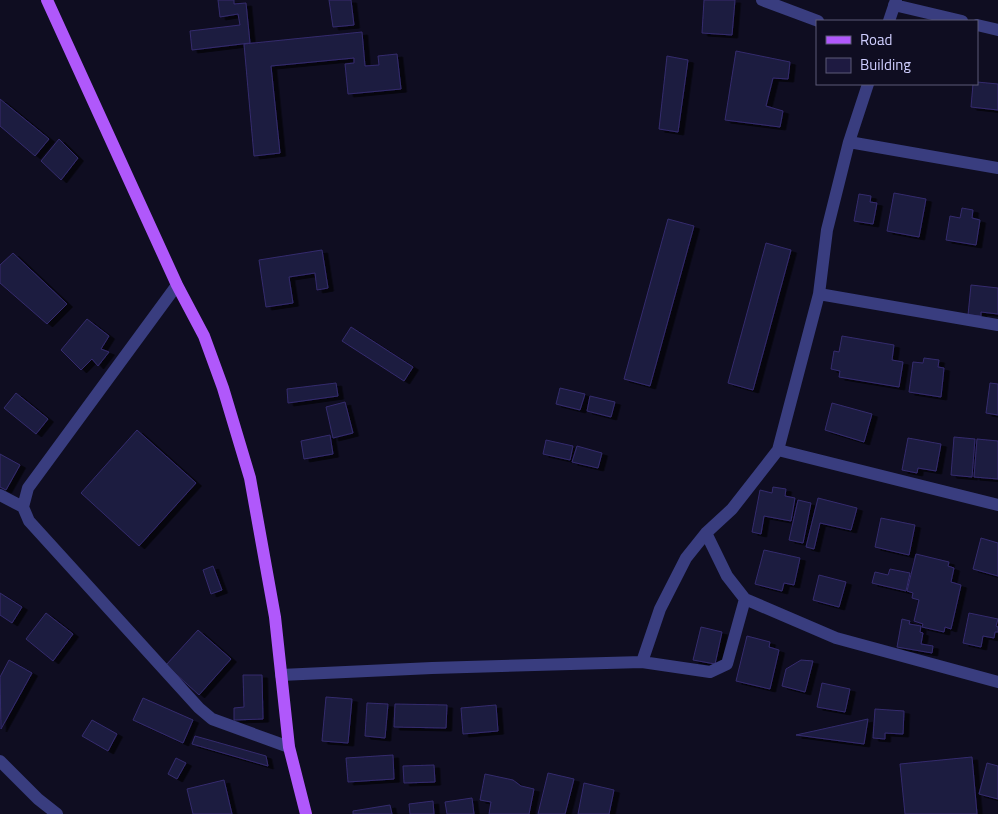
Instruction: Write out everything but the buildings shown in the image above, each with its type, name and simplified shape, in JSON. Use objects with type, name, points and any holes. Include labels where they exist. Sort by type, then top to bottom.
[{"type":"main road","points":[[47,0],[177,285],[204,336],[223,388],[250,478],[276,617],[289,746],[306,814]]},
{"type":"street","points":[[762,0],[816,20]]},
{"type":"street","points":[[889,20],[895,3],[958,20]]},
{"type":"street","points":[[978,25],[998,30]]},
{"type":"street","points":[[642,662],[660,609],[686,558],[706,533],[732,509],[778,450],[818,294],[827,230],[849,142],[868,85]]},
{"type":"street","points":[[849,142],[998,168]]},
{"type":"street","points":[[177,285],[28,488],[23,507],[29,521],[212,720],[289,746]]},
{"type":"street","points":[[818,294],[998,325]]},
{"type":"street","points":[[778,450],[998,505]]},
{"type":"street","points":[[0,495],[23,507]]},
{"type":"street","points":[[706,533],[727,576],[745,599],[836,638],[998,682]]},
{"type":"street","points":[[281,675],[423,668],[642,662],[710,672],[727,664],[745,599]]},
{"type":"street","points":[[0,760],[38,799],[56,814]]}]
